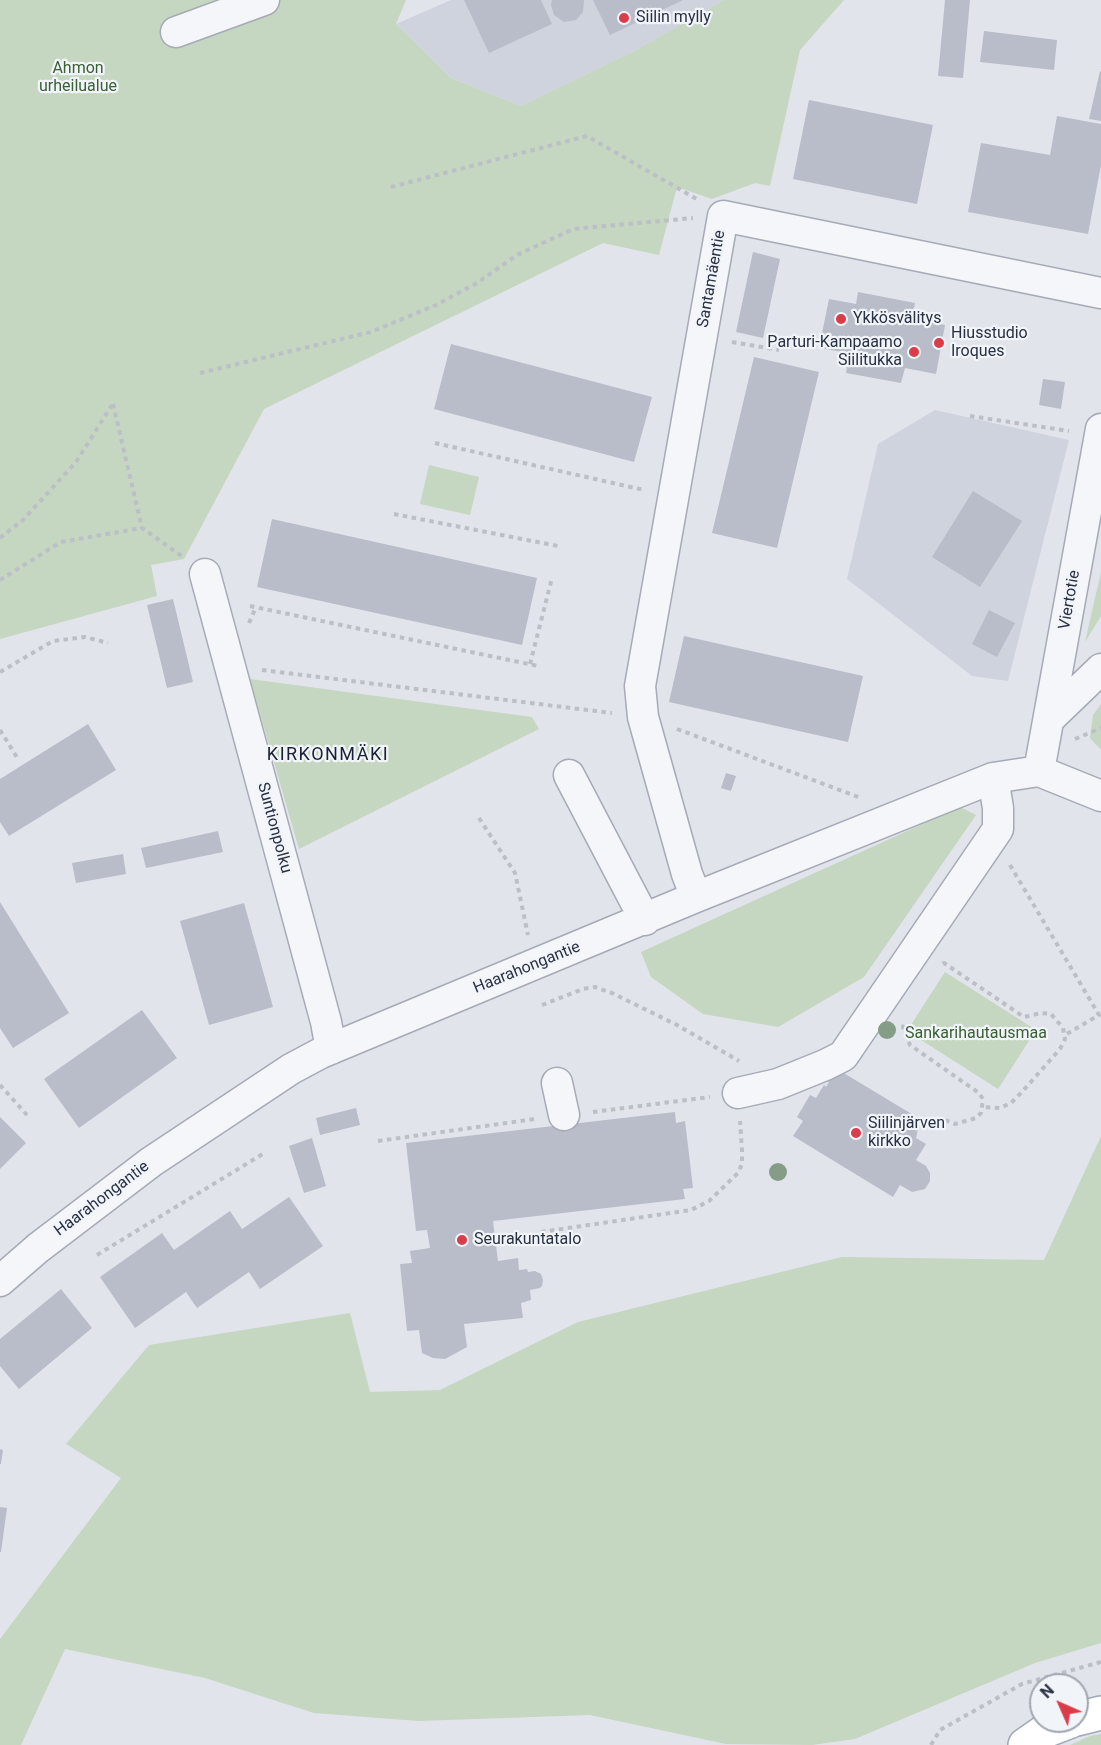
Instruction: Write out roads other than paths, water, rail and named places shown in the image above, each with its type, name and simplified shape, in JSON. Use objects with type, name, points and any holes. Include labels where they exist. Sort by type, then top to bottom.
[{"type":"main road","points":[[1025,1745],[1042,1733]]},
{"type":"street","points":[[176,32],[264,0]]},
{"type":"street","name":"Santamäentie","points":[[696,897],[687,874],[643,717],[640,686],[723,216],[1101,293]]},
{"type":"street","name":"Viertotie","points":[[1039,771],[1097,469],[1100,432]]},
{"type":"street","name":"Suntionpolku","points":[[205,574],[326,1022],[331,1049]]},
{"type":"street","points":[[1049,719],[1101,669]]},
{"type":"street","points":[[1039,771],[1101,796]]},
{"type":"street","name":"Haarahongantie","points":[[0,1281],[38,1248],[151,1162],[291,1069],[331,1049],[696,897],[993,778],[1039,771]]},
{"type":"street","points":[[569,775],[645,920]]},
{"type":"street","points":[[738,1093],[778,1084],[843,1056],[998,829],[993,778]]},
{"type":"street","points":[[557,1083],[564,1116]]},
{"type":"place","name":"Siilin mylly","points":[[624,18]]},
{"type":"place","name":"Ykkösvälitys","points":[[841,319]]},
{"type":"place","name":"Hiusstudio Iroques","points":[[939,343]]},
{"type":"place","name":"Parturi-Kampaamo Siilitukka","points":[[914,352]]},
{"type":"place","name":"Siilinjärven kirkko","points":[[856,1133]]},
{"type":"place","name":"Seurakuntatalo","points":[[462,1240]]},
{"type":"district","name":"KIRKONMÄKI","points":[[328,755]]},
{"type":"park label","name":"Ahmon urheilualue","points":[[78,78]]},
{"type":"park label","name":"Sankarihautausmaa","points":[[976,1034]]}]
